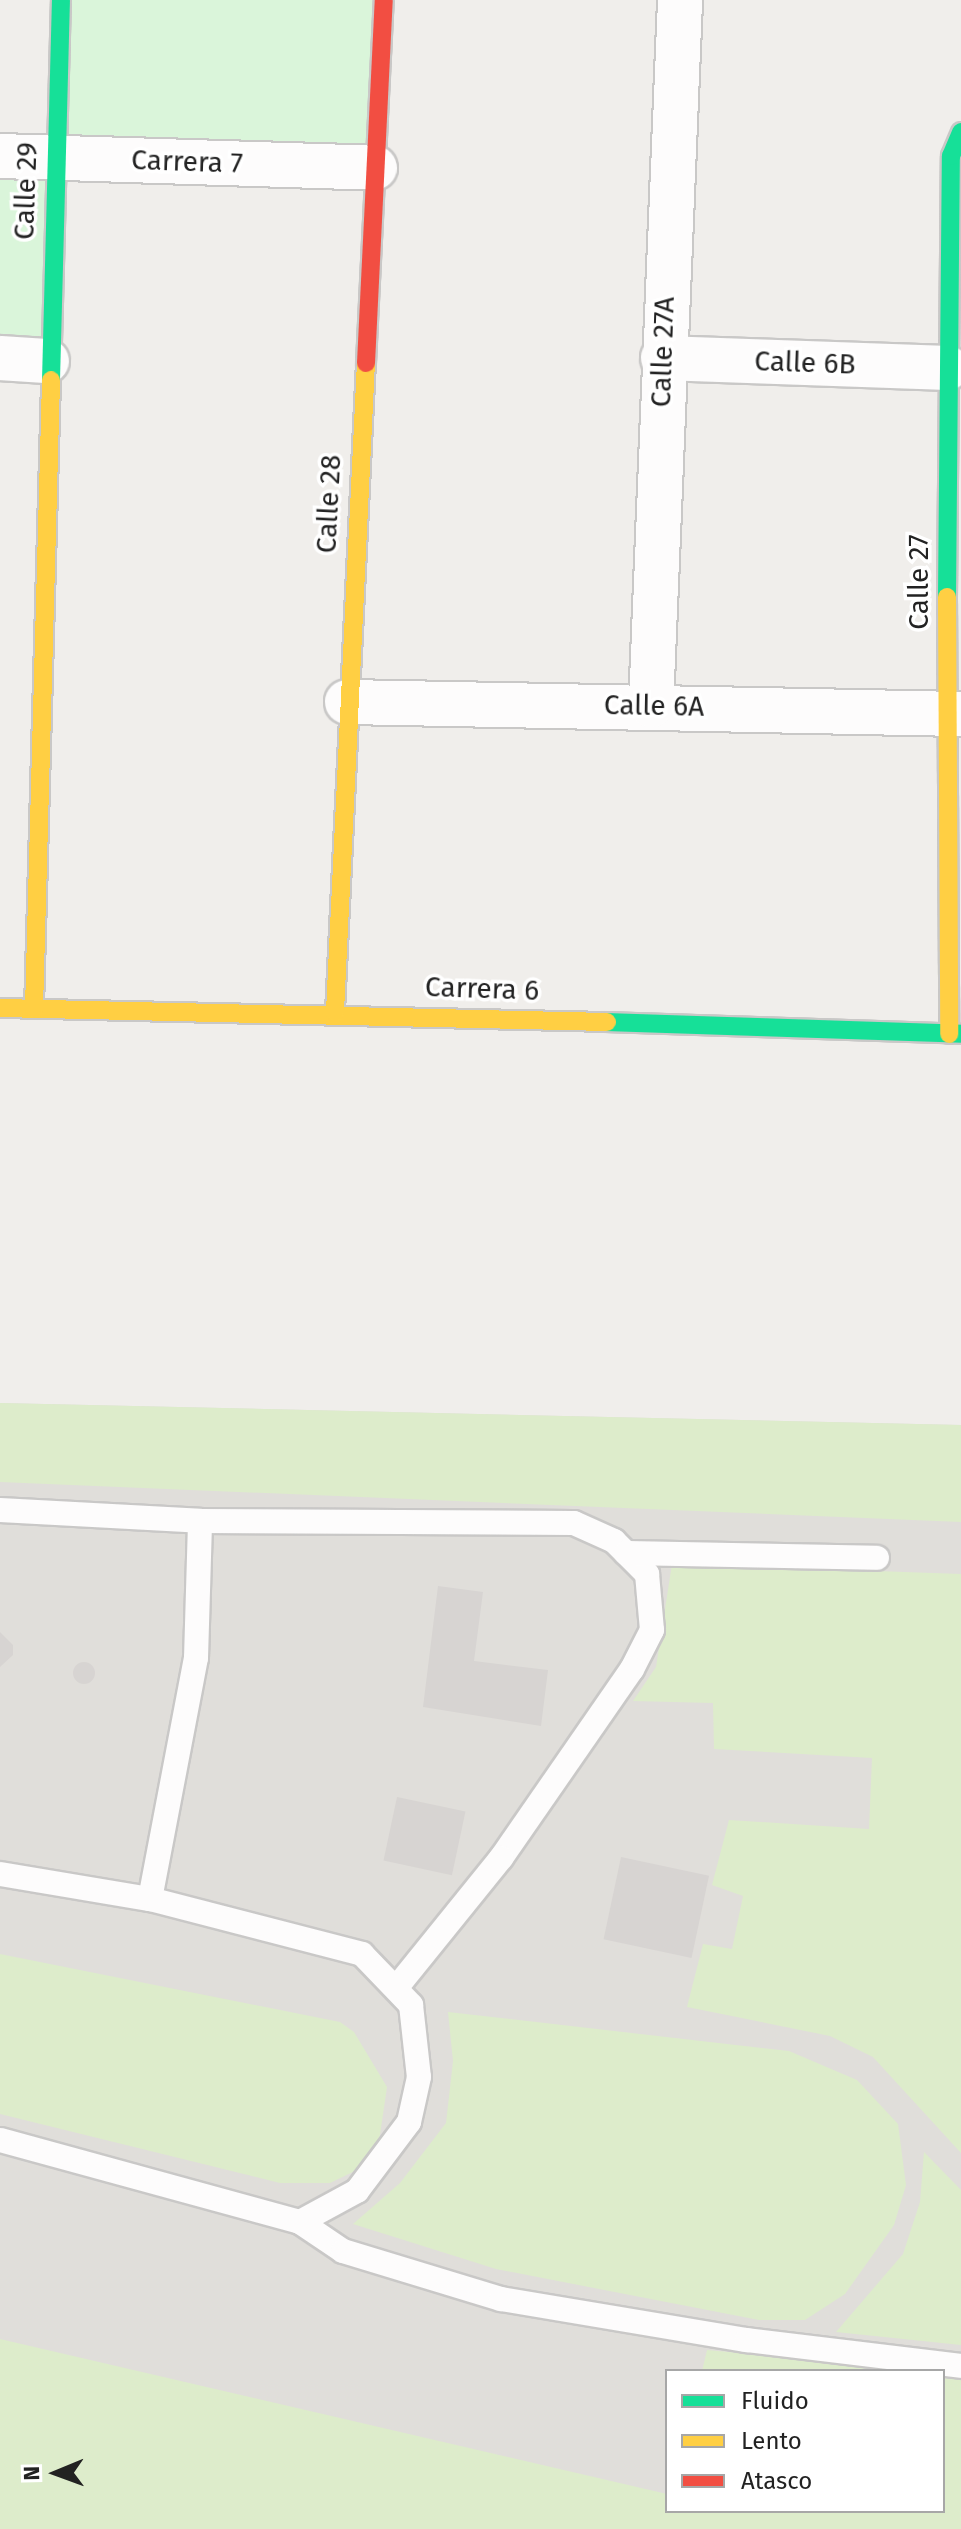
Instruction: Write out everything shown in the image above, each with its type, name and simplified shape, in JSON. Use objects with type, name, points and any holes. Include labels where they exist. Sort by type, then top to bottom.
[{"type":"street","name":"Calle 29","points":[[34,1009],[47,361],[61,0]]},
{"type":"street","name":"Calle 28","points":[[335,1012],[347,702],[384,0]]},
{"type":"street","name":"Calle 27A","points":[[651,705],[680,0]]},
{"type":"street","name":"Calle 27","points":[[955,1034],[954,432],[948,368],[951,156],[961,132]]},
{"type":"street","name":"Carrera 7","points":[[0,156],[375,168]]},
{"type":"street","points":[[0,358],[47,361]]},
{"type":"street","name":"Calle 6B","points":[[663,358],[948,368]]},
{"type":"street","name":"Calle 6A","points":[[347,702],[651,705],[954,714]]},
{"type":"street","name":"Carrera 6","points":[[0,1008],[335,1012],[955,1034]]},
{"type":"lane","points":[[0,1510],[200,1521],[574,1523],[626,1553],[647,1574],[652,1630],[632,1669],[501,1858],[397,1987]]},
{"type":"lane","points":[[150,1899],[196,1658],[200,1521]]},
{"type":"lane","points":[[626,1553],[877,1558]]},
{"type":"lane","points":[[0,1874],[150,1899],[362,1954],[397,1987],[411,2005],[419,2077],[409,2122],[357,2191],[300,2222]]},
{"type":"lane","points":[[0,2140],[300,2222],[343,2251],[501,2299],[747,2340],[961,2366]]},
{"type":"shaded area","points":[[0,1403],[961,1425],[961,2529],[0,2529]]},
{"type":"green space","points":[[61,0],[384,0],[375,168],[55,158]]},
{"type":"green space","points":[[0,156],[55,158],[47,361],[0,358]]},
{"type":"green space","points":[[0,1403],[961,1425],[961,1522],[0,1482]]},
{"type":"green space","points":[[672,1564],[961,1574],[961,2153],[873,2057],[830,2036],[687,2007],[703,1944],[732,1949],[743,1896],[712,1885],[729,1820],[869,1829],[872,1758],[714,1749],[713,1703],[633,1701],[656,1667]]},
{"type":"green space","points":[[0,1954],[340,2022],[354,2032],[387,2087],[378,2148],[359,2169],[330,2183],[280,2183],[0,2114]]},
{"type":"green space","points":[[448,2012],[789,2051],[857,2080],[898,2124],[906,2185],[894,2225],[845,2294],[805,2320],[759,2320],[496,2269],[353,2224],[400,2183],[446,2123],[453,2061]]},
{"type":"green space","points":[[924,2152],[961,2190],[961,2345],[836,2332],[903,2254],[920,2202]]},
{"type":"green space","points":[[0,2339],[665,2494],[665,2513],[945,2513],[945,2371],[961,2373],[961,2529],[0,2529]]},
{"type":"green space","points":[[707,2350],[917,2369],[702,2369]]},
{"type":"building","points":[[438,1586],[483,1592],[474,1661],[548,1670],[541,1726],[423,1707]]},
{"type":"building","points":[[0,1632],[13,1645],[13,1655],[0,1667]]},
{"type":"building","points":[[80,1662],[88,1662],[95,1673],[88,1684],[80,1684],[73,1677],[73,1669]]},
{"type":"building","points":[[397,1797],[465,1812],[452,1875],[383,1861]]},
{"type":"building","points":[[621,1857],[709,1876],[692,1958],[604,1939]]},
{"type":"traffic: fast","points":[[51,380],[61,0]]},
{"type":"traffic: fast","points":[[947,597],[951,156],[961,132]]},
{"type":"traffic: fast","points":[[607,1022],[961,1034]]},
{"type":"traffic: slow","points":[[335,1012],[366,363]]},
{"type":"traffic: slow","points":[[34,1009],[51,380]]},
{"type":"traffic: slow","points":[[947,597],[949,1034]]},
{"type":"traffic: slow","points":[[0,1008],[607,1022]]},
{"type":"traffic: jam","points":[[366,363],[384,0]]}]
